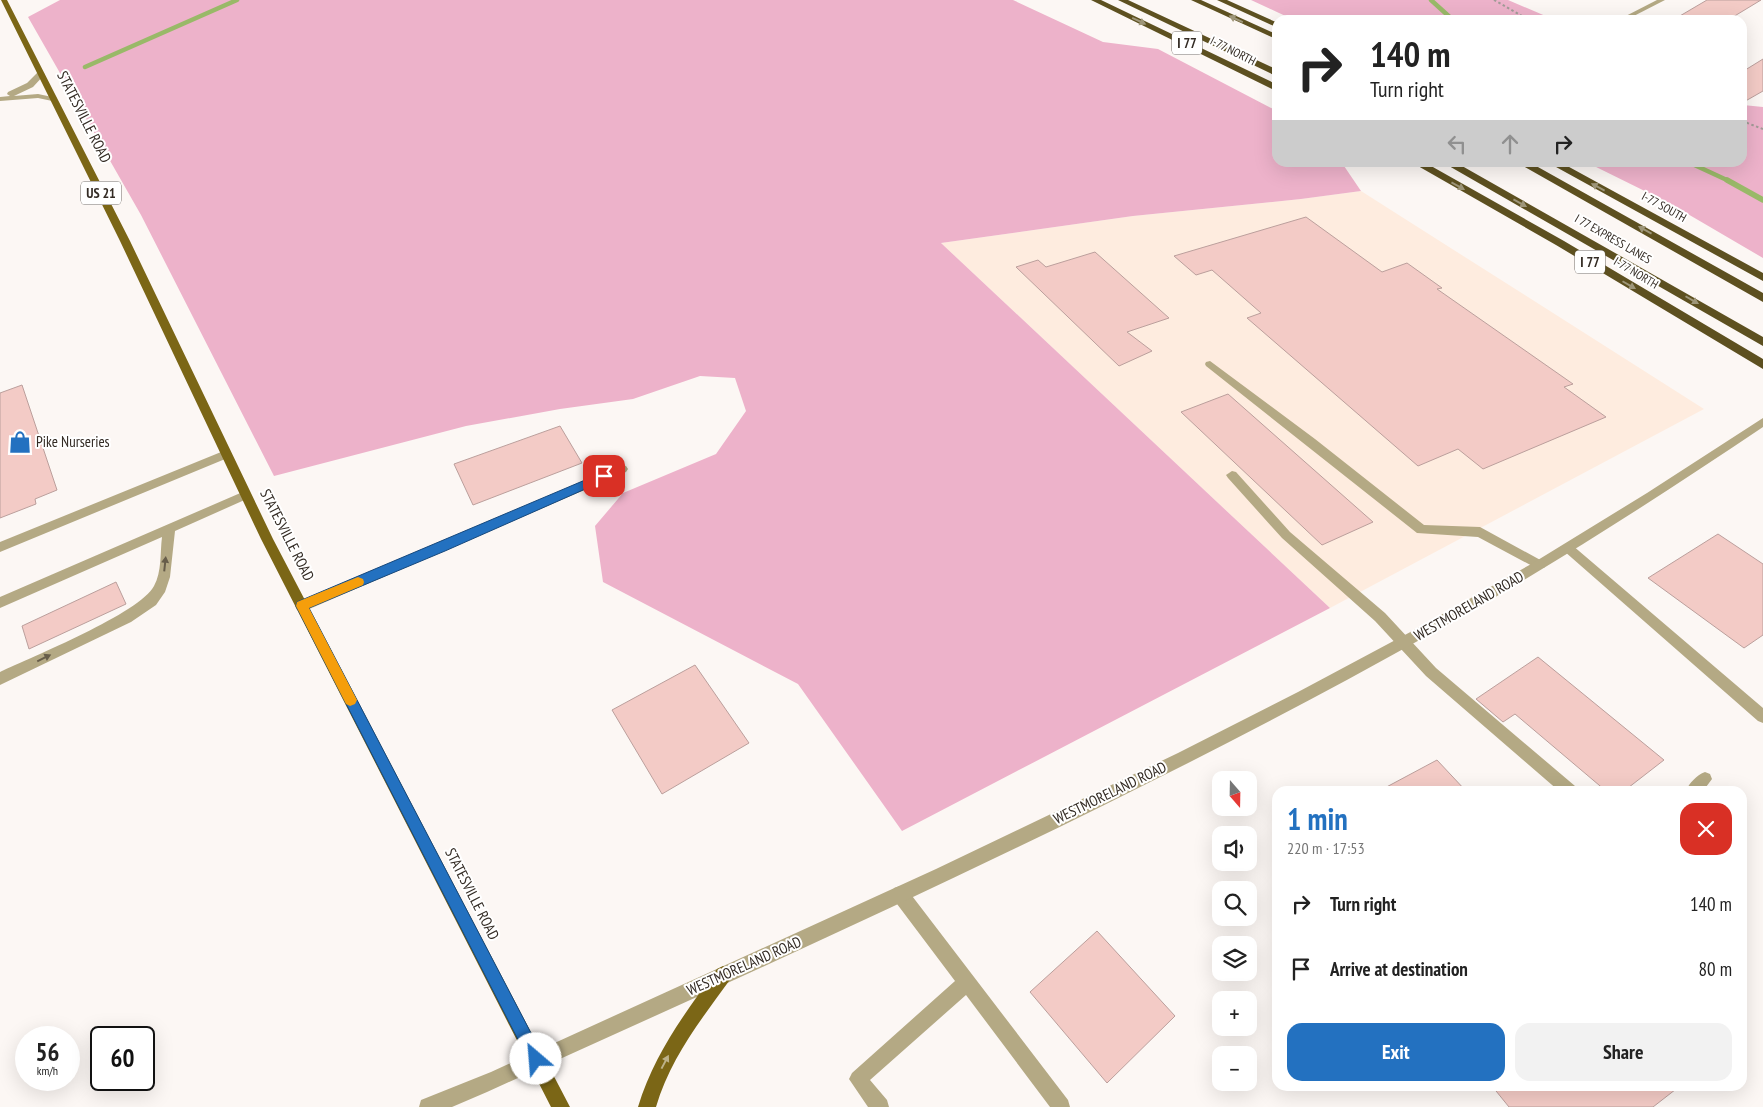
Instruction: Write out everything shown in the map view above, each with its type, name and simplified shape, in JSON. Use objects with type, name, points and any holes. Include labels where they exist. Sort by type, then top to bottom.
[{"type":"highway","name":"I-77 NORTH","points":[[1095,0],[1272,86]]},
{"type":"highway","name":"I 77","points":[[1122,0],[1272,71]]},
{"type":"highway","points":[[1195,0],[1272,35]]},
{"type":"highway","points":[[1221,0],[1272,23]]},
{"type":"highway","name":"I-77 NORTH","points":[[1425,167],[1560,244],[1763,365]]},
{"type":"highway","name":"I 77 EXPRESS LANES","points":[[1456,167],[1763,342]]},
{"type":"highway","name":"I 77 EXPRESS LANES","points":[[1530,167],[1763,298]]},
{"type":"highway","name":"I-77 SOUTH","points":[[1561,167],[1763,278]]},
{"type":"main road","name":"STATESVILLE ROAD","points":[[4,0],[125,241],[245,495],[561,1107]]},
{"type":"main road","points":[[647,1107],[662,1065],[679,1036],[723,975]]},
{"type":"street","points":[[1631,15],[1662,0]]},
{"type":"street","points":[[0,98],[30,85],[41,74]]},
{"type":"street","points":[[0,98],[38,96],[54,100]]},
{"type":"street","points":[[1210,364],[1312,442],[1421,530],[1480,532],[1540,565]]},
{"type":"street","name":"WESTMORELAND ROAD","points":[[428,1107],[900,894],[1190,754],[1404,643],[1540,565],[1707,460],[1763,422]]},
{"type":"street","points":[[0,547],[226,454]]},
{"type":"street","points":[[302,606],[622,469]]},
{"type":"street","points":[[1232,475],[1286,535],[1380,616],[1431,672],[1564,786]]},
{"type":"street","points":[[0,603],[245,495]]},
{"type":"street","points":[[0,679],[141,610],[151,601],[160,588],[164,576],[168,528]]},
{"type":"street","points":[[1568,548],[1763,717]]},
{"type":"street","points":[[1698,786],[1705,779]]},
{"type":"street","points":[[900,894],[1061,1107]]},
{"type":"street","points":[[880,1107],[858,1078],[966,983]]},
{"type":"path","points":[[1494,0],[1520,15]]},
{"type":"path","points":[[1747,123],[1763,129]]},
{"type":"shaded area","points":[[60,0],[1013,0],[1103,42],[1158,49],[1272,108],[1272,167],[1345,167],[1361,191],[1133,216],[941,243],[1330,608],[902,831],[798,684],[603,582],[595,526],[623,493],[716,454],[746,411],[735,378],[700,376],[633,399],[560,409],[466,426],[274,476],[141,215],[28,17]]},
{"type":"shaded area","points":[[1251,0],[1508,0],[1543,15],[1283,15]]},
{"type":"shaded area","points":[[1747,105],[1763,107],[1763,258],[1669,203],[1596,167],[1747,167]]},
{"type":"shaded area","points":[[1361,191],[1704,409],[1330,608],[941,243],[1133,216]]},
{"type":"building","points":[[1707,0],[1761,0],[1736,15],[1682,15]]},
{"type":"building","points":[[1763,59],[1763,91],[1747,100],[1747,69]]},
{"type":"building","points":[[1306,217],[1382,272],[1407,263],[1442,288],[1437,289],[1573,384],[1564,387],[1606,417],[1483,469],[1458,449],[1418,466],[1247,318],[1261,313],[1212,270],[1196,275],[1174,256]]},
{"type":"building","points":[[1095,252],[1169,318],[1127,332],[1152,351],[1119,366],[1016,267],[1038,260],[1046,267]]},
{"type":"building","name":"Pike Nurseries","points":[[22,385],[57,490],[35,499],[36,504],[0,518],[0,393]]},
{"type":"building","points":[[1228,394],[1373,522],[1322,545],[1181,412]]},
{"type":"building","points":[[560,426],[582,463],[473,505],[454,464]]},
{"type":"building","points":[[1718,534],[1763,564],[1763,635],[1744,648],[1648,578]]},
{"type":"building","points":[[116,582],[126,604],[29,649],[22,626]]},
{"type":"building","points":[[1538,657],[1664,760],[1630,786],[1600,786],[1515,714],[1503,722],[1476,699]]},
{"type":"building","points":[[695,665],[749,743],[662,794],[612,710]]},
{"type":"building","points":[[1437,760],[1461,786],[1388,786]]},
{"type":"building","points":[[1097,931],[1175,1016],[1107,1083],[1030,992]]},
{"type":"building","points":[[1496,1091],[1674,1091],[1653,1107],[1509,1107]]},
{"type":"waterway","points":[[85,67],[237,0]]},
{"type":"waterway","points":[[1431,0],[1448,15]]},
{"type":"waterway","points":[[1699,167],[1728,180]]},
{"type":"waterway","points":[[1728,180],[1763,200]]},
{"type":"slow traffic","points":[[350,700],[302,606],[358,582]]},
{"type":"place","name":"Pike Nurseries","points":[[20,442]]},
{"type":"route","points":[[536,1059],[302,606],[441,548],[604,476]]}]
